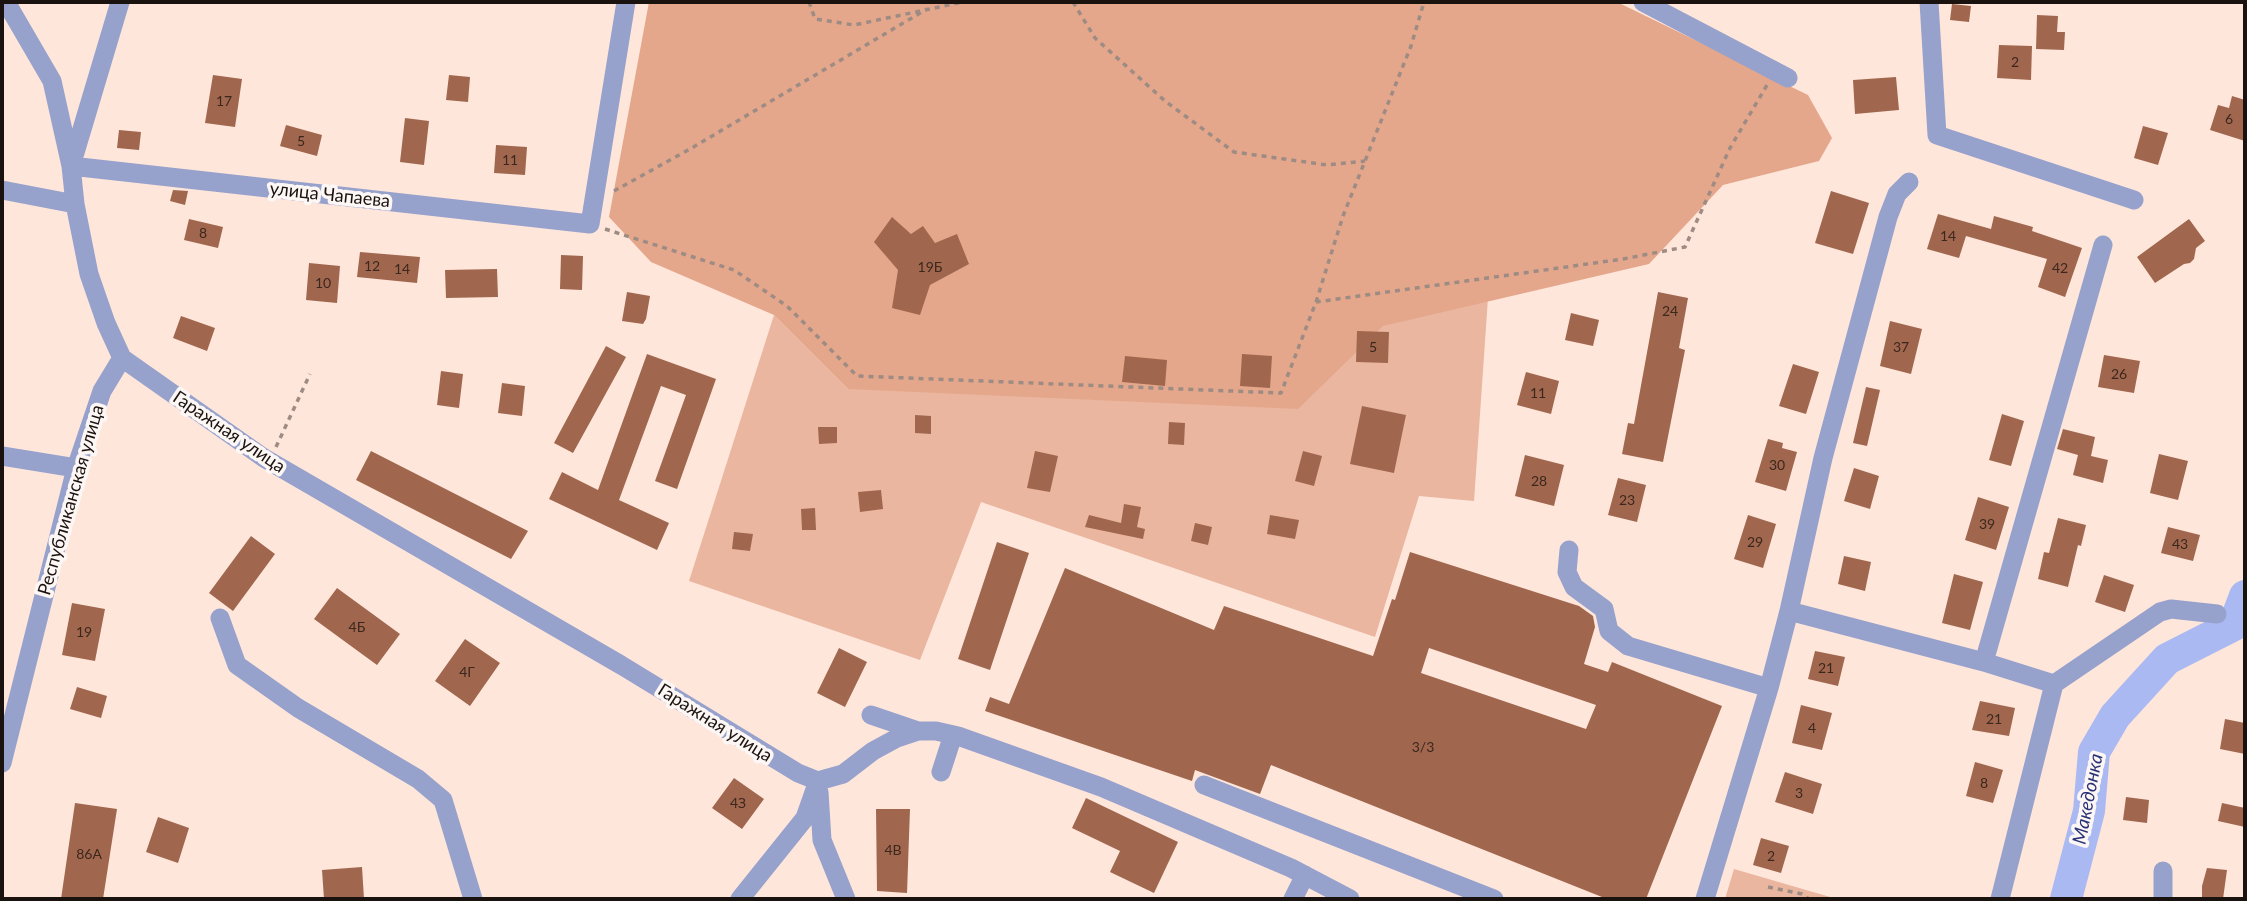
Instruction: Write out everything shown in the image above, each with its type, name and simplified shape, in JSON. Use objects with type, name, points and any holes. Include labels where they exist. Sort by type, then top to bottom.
[{"type":"street","points":[[6,2],[52,81],[71,166],[75,204],[89,274],[122,358]]},
{"type":"street","points":[[71,166],[120,2]]},
{"type":"street","points":[[590,224],[626,2]]},
{"type":"street","points":[[1643,2],[1782,75]]},
{"type":"street","points":[[1929,2],[1937,135],[2134,200]]},
{"type":"street","name":"улица Чапаева","points":[[71,166],[590,224]]},
{"type":"street","points":[[1705,899],[1769,688],[1823,458],[1888,217],[1896,194],[1909,182]]},
{"type":"street","points":[[2,190],[75,204]]},
{"type":"street","points":[[1984,662],[2103,244]]},
{"type":"street","name":"Гаражная улица","points":[[122,358],[270,461],[621,665],[771,758],[818,781]]},
{"type":"street","name":"Республиканская улица","points":[[2,763],[76,468],[102,391],[122,358]]},
{"type":"street","points":[[2,456],[76,468]]},
{"type":"street","points":[[1569,550],[1567,572],[1574,587],[1604,609],[1609,631],[1628,646],[1769,688]]},
{"type":"street","points":[[2000,899],[2054,684],[2160,612],[2171,609],[2217,614]]},
{"type":"street","points":[[1789,611],[1984,662],[2054,684]]},
{"type":"street","points":[[220,618],[237,664],[298,708],[418,779],[443,800],[473,899]]},
{"type":"street","points":[[871,715],[918,731]]},
{"type":"street","points":[[818,781],[848,775],[885,744],[897,738],[918,731],[951,731],[1101,788],[1243,853],[1305,875],[1350,899]]},
{"type":"street","points":[[941,772],[951,731]]},
{"type":"street","points":[[740,899],[805,818],[818,781]]},
{"type":"street","points":[[818,781],[821,839],[846,899]]},
{"type":"street","points":[[1204,785],[1494,899]]},
{"type":"street","points":[[2163,871],[2163,899]]},
{"type":"street","points":[[1293,899],[1305,875]]},
{"type":"path","points":[[809,2],[815,19],[854,25],[963,2]]},
{"type":"path","points":[[1073,2],[1095,38],[1165,101],[1234,152],[1327,165],[1365,161]]},
{"type":"path","points":[[590,224],[734,270],[787,306],[857,376],[1281,393],[1316,302],[1343,216],[1411,46],[1424,2]]},
{"type":"path","points":[[593,201],[691,149],[927,9]]},
{"type":"path","points":[[1316,302],[1685,247],[1730,148],[1782,75]]},
{"type":"path","points":[[270,461],[310,374]]},
{"type":"path","points":[[1768,887],[1802,894],[1809,899]]},
{"type":"shaded area","points":[[649,2],[1617,2],[1808,95],[1832,138],[1819,161],[1723,185],[1649,264],[1383,326],[1298,409],[848,389],[774,315],[651,262],[609,217]]},
{"type":"shaded area","points":[[1488,298],[1474,501],[1419,496],[1375,637],[981,502],[920,660],[689,581],[774,315],[848,389],[1383,326],[1397,315]]},
{"type":"shaded area","points":[[1734,869],[1837,899],[1725,899]]},
{"type":"building","points":[[1952,4],[1971,6],[1969,22],[1950,20]]},
{"type":"building","points":[[2037,15],[2058,16],[2057,32],[2065,32],[2064,50],[2036,49]]},
{"type":"building","points":[[1999,45],[2032,46],[2031,80],[1997,78]]},
{"type":"building","points":[[213,75],[242,79],[235,127],[205,123]]},
{"type":"building","points":[[449,75],[470,77],[468,102],[446,100]]},
{"type":"building","points":[[1896,77],[1899,110],[1855,114],[1853,80]]},
{"type":"building","points":[[2232,96],[2245,100],[2245,141],[2210,130],[2218,105],[2229,108]]},
{"type":"building","points":[[405,118],[429,121],[424,165],[400,162]]},
{"type":"building","points":[[286,125],[322,135],[317,156],[280,146]]},
{"type":"building","points":[[2143,126],[2168,133],[2158,165],[2134,158]]},
{"type":"building","points":[[119,130],[141,132],[139,150],[117,148]]},
{"type":"building","points":[[496,145],[527,147],[525,175],[494,173]]},
{"type":"building","points":[[173,190],[188,191],[185,205],[170,201]]},
{"type":"building","points":[[1831,191],[1869,203],[1853,254],[1815,243]]},
{"type":"building","points":[[1938,214],[1991,229],[1994,216],[2033,227],[2032,231],[2082,248],[2065,297],[2038,287],[2047,259],[1966,236],[1959,258],[1927,249]]},
{"type":"building","points":[[892,217],[911,234],[923,226],[935,243],[957,234],[969,264],[930,285],[920,315],[892,308],[898,270],[874,242]]},
{"type":"building","points":[[189,219],[223,227],[218,248],[184,240]]},
{"type":"building","points":[[2189,219],[2205,241],[2196,248],[2194,259],[2190,263],[2184,264],[2155,283],[2137,257]]},
{"type":"building","points":[[360,252],[420,257],[417,283],[357,277]]},
{"type":"building","points":[[561,255],[583,256],[582,290],[560,289]]},
{"type":"building","points":[[309,263],[340,266],[337,303],[306,300]]},
{"type":"building","points":[[497,269],[498,297],[446,298],[445,270]]},
{"type":"building","points":[[627,292],[650,296],[643,324],[622,321]]},
{"type":"building","points":[[1658,292],[1688,298],[1679,348],[1685,350],[1663,462],[1622,454],[1628,423],[1634,424]]},
{"type":"building","points":[[1571,313],[1599,320],[1593,346],[1565,340]]},
{"type":"building","points":[[181,316],[215,328],[207,351],[173,338]]},
{"type":"building","points":[[1890,321],[1922,329],[1911,374],[1880,366]]},
{"type":"building","points":[[1357,331],[1389,332],[1388,363],[1356,362]]},
{"type":"building","points":[[606,346],[626,357],[573,453],[554,443]]},
{"type":"building","points":[[647,354],[716,379],[677,489],[655,481],[686,395],[661,386],[619,500],[669,523],[657,550],[549,499],[562,472],[598,490]]},
{"type":"building","points":[[1242,354],[1272,356],[1270,388],[1240,386]]},
{"type":"building","points":[[2104,355],[2140,361],[2134,393],[2098,387]]},
{"type":"building","points":[[1125,356],[1167,360],[1165,386],[1122,382]]},
{"type":"building","points":[[1793,364],[1819,372],[1806,414],[1779,406]]},
{"type":"building","points":[[441,371],[463,374],[459,408],[437,405]]},
{"type":"building","points":[[1526,372],[1559,381],[1551,414],[1517,405]]},
{"type":"building","points":[[502,383],[525,386],[522,416],[498,413]]},
{"type":"building","points":[[1866,387],[1880,390],[1867,446],[1853,443]]},
{"type":"building","points":[[1362,406],[1406,415],[1394,473],[1350,464]]},
{"type":"building","points":[[2002,414],[2024,421],[2011,466],[1989,460]]},
{"type":"building","points":[[915,415],[931,416],[931,434],[915,433]]},
{"type":"building","points":[[1169,422],[1185,423],[1184,445],[1168,444]]},
{"type":"building","points":[[818,427],[837,427],[837,443],[819,444]]},
{"type":"building","points":[[2063,429],[2095,437],[2091,456],[2108,460],[2103,483],[2073,475],[2078,455],[2057,449]]},
{"type":"building","points":[[1768,439],[1783,443],[1782,448],[1797,452],[1786,491],[1755,482]]},
{"type":"building","points":[[371,451],[528,531],[511,559],[356,480]]},
{"type":"building","points":[[1035,451],[1058,456],[1050,492],[1027,488]]},
{"type":"building","points":[[1303,451],[1322,456],[1314,486],[1295,481]]},
{"type":"building","points":[[2159,454],[2188,461],[2178,500],[2150,493]]},
{"type":"building","points":[[1525,455],[1564,465],[1554,506],[1515,496]]},
{"type":"building","points":[[1854,468],[1879,476],[1870,509],[1844,501]]},
{"type":"building","points":[[1618,478],[1646,485],[1637,522],[1608,515]]},
{"type":"building","points":[[881,490],[883,509],[860,512],[858,492]]},
{"type":"building","points":[[1978,497],[2009,507],[1996,550],[1965,540]]},
{"type":"building","points":[[1124,504],[1141,507],[1137,527],[1145,529],[1143,539],[1085,527],[1089,515],[1121,523]]},
{"type":"building","points":[[815,508],[816,530],[802,530],[801,509]]},
{"type":"building","points":[[1270,515],[1299,520],[1295,539],[1267,534]]},
{"type":"building","points":[[1748,515],[1776,524],[1763,568],[1734,559]]},
{"type":"building","points":[[2058,518],[2086,525],[2081,546],[2078,545],[2068,587],[2038,579],[2044,552],[2049,553]]},
{"type":"building","points":[[1195,523],[1212,527],[1208,545],[1191,541]]},
{"type":"building","points":[[2168,527],[2200,535],[2193,561],[2161,553]]},
{"type":"building","points":[[734,532],[753,534],[750,551],[732,549]]},
{"type":"building","points":[[251,536],[275,554],[233,611],[209,593]]},
{"type":"building","points":[[997,542],[1029,553],[990,670],[958,659]]},
{"type":"building","points":[[1410,552],[1579,606],[1593,616],[1595,627],[1584,664],[1608,672],[1612,662],[1722,706],[1646,899],[1607,899],[1271,765],[1260,794],[1195,770],[1192,781],[985,711],[990,697],[1009,704],[1065,568],[1214,630],[1224,606],[1373,656],[1392,599],[1395,600]],"holes":[[[1429,648],[1596,705],[1586,729],[1421,673]]]},
{"type":"building","points":[[1844,556],[1871,562],[1865,591],[1838,584]]},
{"type":"building","points":[[1954,574],[1983,582],[1970,630],[1942,623]]},
{"type":"building","points":[[2104,575],[2134,585],[2125,612],[2095,602]]},
{"type":"building","points":[[337,588],[400,634],[377,665],[314,619]]},
{"type":"building","points":[[72,603],[105,609],[95,661],[62,655]]},
{"type":"building","points":[[465,639],[500,663],[470,706],[435,681]]},
{"type":"building","points":[[839,648],[867,662],[845,707],[817,693]]},
{"type":"building","points":[[1815,651],[1845,657],[1838,686],[1808,679]]},
{"type":"building","points":[[77,687],[107,696],[101,718],[70,709]]},
{"type":"building","points":[[1980,701],[2015,708],[2009,736],[1972,730]]},
{"type":"building","points":[[1801,705],[1832,713],[1822,750],[1792,743]]},
{"type":"building","points":[[2225,719],[2245,723],[2245,754],[2220,749]]},
{"type":"building","points":[[1975,762],[2003,770],[1993,803],[1966,796]]},
{"type":"building","points":[[1785,772],[1822,784],[1813,814],[1775,802]]},
{"type":"building","points":[[734,778],[764,799],[742,829],[712,808]]},
{"type":"building","points":[[2126,797],[2149,800],[2147,823],[2123,820]]},
{"type":"building","points":[[1086,798],[1178,842],[1154,893],[1110,872],[1120,851],[1072,828]]},
{"type":"building","points":[[75,803],[117,809],[103,899],[61,899]]},
{"type":"building","points":[[2222,803],[2245,808],[2245,827],[2218,821]]},
{"type":"building","points":[[876,809],[910,809],[907,893],[877,891]]},
{"type":"building","points":[[158,817],[189,828],[178,863],[146,852]]},
{"type":"building","points":[[1761,838],[1789,846],[1781,873],[1753,865]]},
{"type":"building","points":[[362,867],[364,899],[324,899],[322,870]]},
{"type":"building","points":[[2207,868],[2227,870],[2223,899],[2202,899]]},
{"type":"waterway","name":"Македонка","points":[[2066,899],[2089,811],[2094,752],[2115,716],[2167,659],[2234,625],[2245,596]]}]
